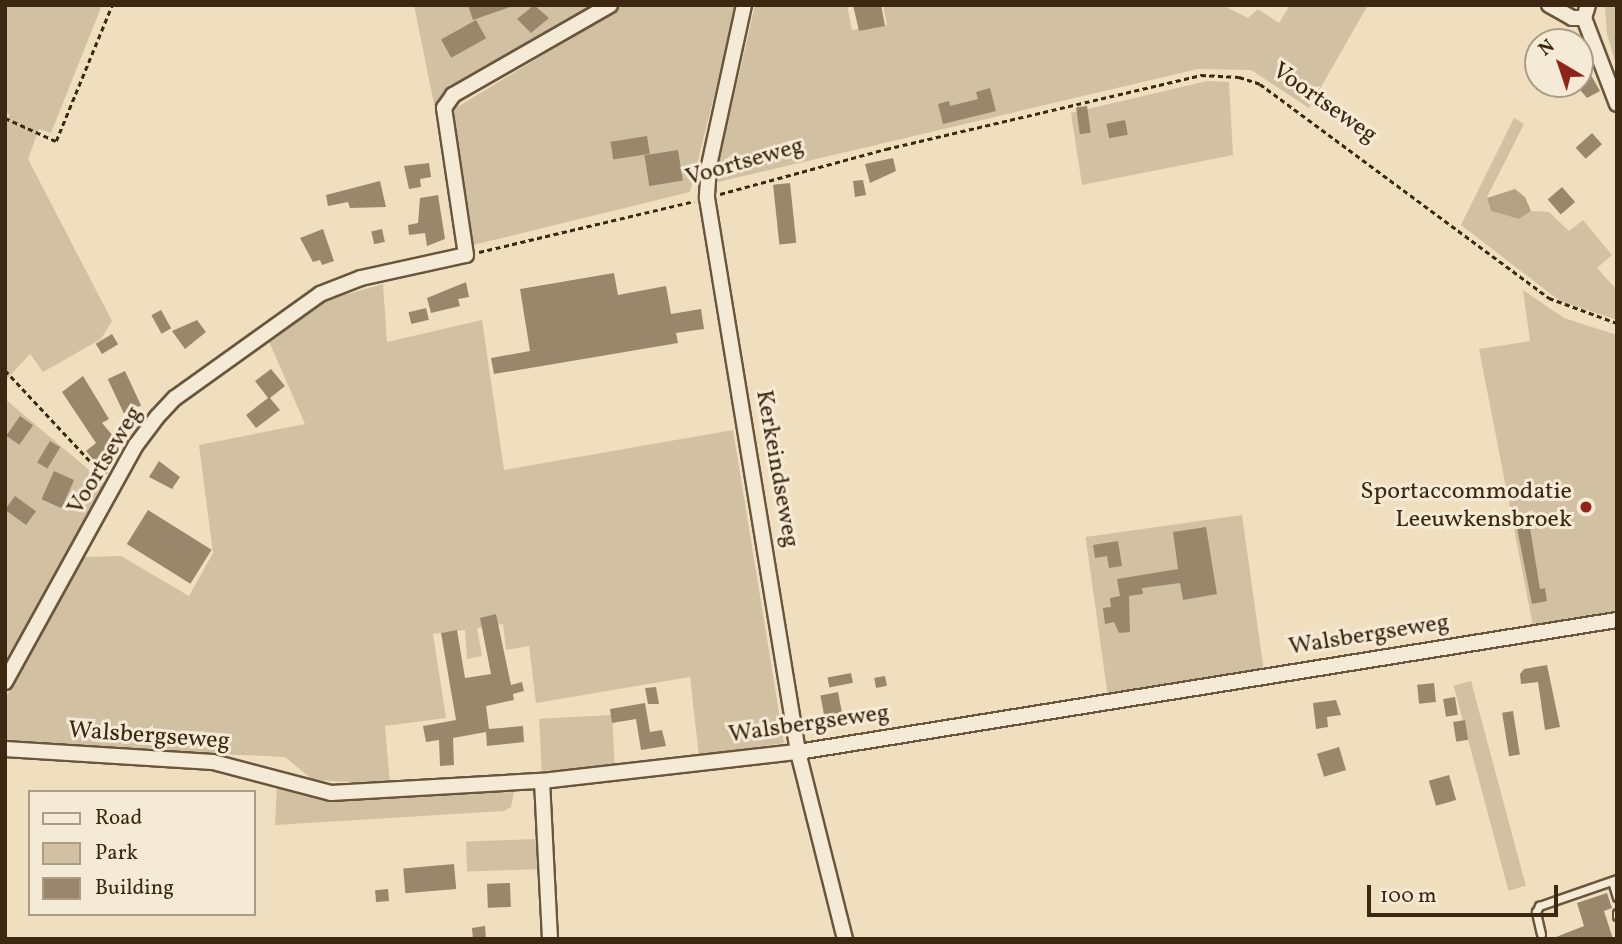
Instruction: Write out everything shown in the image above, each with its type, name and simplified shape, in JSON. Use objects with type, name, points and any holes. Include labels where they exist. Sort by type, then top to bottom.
[{"type":"street","points":[[466,255],[444,108],[453,95],[610,5]]},
{"type":"street","name":"Kerkeindseweg","points":[[744,5],[709,166],[707,198],[798,752],[845,939]]},
{"type":"street","points":[[1549,5],[1572,18],[1586,11],[1617,104]]},
{"type":"street","name":"Voortseweg","points":[[5,682],[136,445],[175,398],[298,306],[361,278],[466,255]]},
{"type":"street","name":"Walsbergseweg","points":[[5,749],[213,762],[331,793],[542,781],[798,752],[1617,620]]},
{"type":"street","points":[[542,781],[551,939]]},
{"type":"lane","points":[[1541,934],[1536,912],[1539,906],[1614,880],[1617,897]]},
{"type":"path","points":[[5,118],[56,141],[112,5]]},
{"type":"path","name":"Voortseweg","points":[[466,255],[707,198],[886,149],[1188,78],[1239,77],[1260,84],[1549,298],[1617,323]]},
{"type":"path","points":[[5,370],[92,463],[118,480]]},
{"type":"green space","points":[[5,5],[102,5],[51,133],[39,129],[28,159],[112,321],[101,339],[43,372],[30,354],[5,381],[5,121],[10,115],[5,112]]},
{"type":"green space","points":[[414,5],[599,5],[440,108],[437,119]]},
{"type":"green space","points":[[625,5],[737,5],[690,192],[473,245],[450,122],[454,109]]},
{"type":"green space","points":[[755,5],[847,5],[852,30],[887,25],[883,5],[1222,5],[1248,18],[1258,9],[1279,23],[1290,5],[1368,5],[1309,108],[1251,70],[1198,69],[714,183]]},
{"type":"green space","points":[[1605,5],[1617,5],[1617,68],[1607,34]]},
{"type":"green space","points":[[1207,81],[1229,82],[1233,155],[1082,185],[1071,113]]},
{"type":"green space","points":[[1514,118],[1524,124],[1487,197],[1491,211],[1519,219],[1531,211],[1549,212],[1569,231],[1583,220],[1612,255],[1597,268],[1617,290],[1617,320],[1560,301],[1461,225]]},
{"type":"green space","points":[[383,284],[387,342],[482,320],[504,470],[733,430],[784,743],[699,756],[690,677],[536,703],[529,646],[506,650],[503,624],[477,628],[482,656],[467,659],[465,630],[433,634],[446,718],[385,726],[390,784],[313,780],[285,757],[5,744],[5,699],[84,557],[121,556],[189,596],[213,553],[199,445],[305,424],[267,337],[316,303]]},
{"type":"green space","name":"Sportaccommodatie Leeuwkensbroek","points":[[1523,290],[1564,318],[1617,335],[1617,612],[1533,626],[1479,349],[1530,341]]},
{"type":"green space","points":[[5,399],[108,486],[5,669]]},
{"type":"green space","points":[[1242,515],[1264,671],[1108,693],[1086,537]]},
{"type":"green space","points":[[1471,681],[1526,886],[1508,890],[1454,686]]},
{"type":"green space","points":[[612,715],[615,767],[542,771],[539,719]]},
{"type":"green space","points":[[277,785],[345,800],[514,792],[511,807],[504,811],[275,825]]},
{"type":"green space","points":[[540,839],[541,869],[467,872],[466,842]]},
{"type":"shaded area","points":[[1515,189],[1525,197],[1531,211],[1519,219],[1491,211],[1487,198]]},
{"type":"building","points":[[468,5],[510,5],[510,7],[473,20]]},
{"type":"building","points":[[534,5],[549,18],[531,33],[517,19]]},
{"type":"building","points":[[853,5],[881,5],[885,26],[859,31]]},
{"type":"building","points":[[476,20],[486,38],[451,58],[441,39]]},
{"type":"building","points":[[1594,80],[1600,91],[1594,94]]},
{"type":"building","points":[[990,88],[996,111],[943,124],[938,104],[949,101],[950,106],[978,99],[976,92]]},
{"type":"building","points":[[1087,106],[1091,133],[1080,134],[1076,108]]},
{"type":"building","points":[[1125,120],[1128,135],[1109,138],[1106,124]]},
{"type":"building","points":[[1592,133],[1602,144],[1586,159],[1576,148]]},
{"type":"building","points":[[647,136],[650,154],[613,160],[610,142]]},
{"type":"building","points":[[678,150],[683,181],[649,186],[644,155]]},
{"type":"building","points":[[893,158],[896,171],[870,183],[865,164]]},
{"type":"building","points":[[429,163],[431,177],[420,179],[421,187],[409,189],[404,166]]},
{"type":"building","points":[[863,180],[866,195],[855,197],[853,181]]},
{"type":"building","points":[[380,181],[386,207],[350,208],[348,202],[328,206],[326,195]]},
{"type":"building","points":[[790,183],[796,243],[779,244],[773,185]]},
{"type":"building","points":[[1562,187],[1575,202],[1561,215],[1548,199]]},
{"type":"building","points":[[438,195],[445,239],[427,246],[425,233],[409,235],[408,225],[418,223],[420,198]]},
{"type":"building","points":[[323,229],[334,261],[322,265],[320,260],[313,262],[300,238]]},
{"type":"building","points":[[382,229],[385,242],[374,244],[371,231]]},
{"type":"building","points":[[614,273],[618,295],[666,286],[671,314],[701,309],[704,329],[676,333],[678,343],[494,374],[491,358],[530,351],[520,289]]},
{"type":"building","points":[[466,282],[469,297],[458,299],[460,306],[431,313],[427,298]]},
{"type":"building","points":[[426,308],[429,320],[411,324],[409,312]]},
{"type":"building","points":[[161,310],[171,328],[162,334],[151,315]]},
{"type":"building","points":[[197,320],[206,332],[185,349],[172,331]]},
{"type":"building","points":[[112,334],[118,344],[102,354],[96,344]]},
{"type":"building","points":[[271,369],[285,386],[270,398],[280,410],[256,428],[246,415],[268,398],[255,381]]},
{"type":"building","points":[[125,371],[141,405],[124,413],[108,379]]},
{"type":"building","points":[[83,376],[109,419],[102,423],[120,444],[97,464],[86,451],[96,443],[62,392]]},
{"type":"building","points":[[20,416],[33,425],[19,445],[6,436]]},
{"type":"building","points":[[50,441],[60,447],[47,469],[37,462]]},
{"type":"building","points":[[159,461],[180,477],[172,489],[149,477]]},
{"type":"building","points":[[54,471],[74,480],[61,508],[41,499]]},
{"type":"building","points":[[15,496],[36,511],[26,525],[5,510]]},
{"type":"building","points":[[148,510],[212,550],[190,584],[127,544]]},
{"type":"building","points":[[1529,522],[1540,589],[1545,588],[1547,601],[1532,604],[1517,524]]},
{"type":"building","points":[[1206,527],[1217,594],[1183,600],[1180,583],[1142,588],[1143,594],[1129,596],[1130,632],[1119,633],[1114,622],[1105,624],[1103,608],[1111,607],[1110,598],[1120,596],[1117,579],[1178,569],[1173,532]]},
{"type":"building","points":[[1118,541],[1122,566],[1109,568],[1107,556],[1095,558],[1093,545]]},
{"type":"building","points":[[496,614],[511,685],[522,682],[524,691],[513,694],[514,700],[486,706],[489,729],[523,726],[524,742],[487,746],[486,732],[453,738],[454,765],[440,766],[439,740],[426,742],[423,726],[456,720],[441,633],[457,630],[465,678],[491,674],[480,618]]},
{"type":"building","points":[[1547,665],[1560,727],[1545,730],[1538,682],[1521,684],[1520,674],[1524,669]]},
{"type":"building","points":[[851,673],[853,683],[829,687],[827,678]]},
{"type":"building","points":[[885,676],[887,686],[876,688],[874,678]]},
{"type":"building","points":[[1434,683],[1436,702],[1419,704],[1417,685]]},
{"type":"building","points":[[656,687],[659,704],[648,704],[645,688]]},
{"type":"building","points":[[838,692],[842,713],[824,716],[820,695]]},
{"type":"building","points":[[1455,697],[1458,715],[1446,717],[1443,699]]},
{"type":"building","points":[[1336,700],[1341,715],[1327,717],[1328,727],[1316,729],[1313,703]]},
{"type":"building","points":[[645,703],[650,732],[662,730],[666,746],[641,750],[636,719],[612,723],[610,709]]},
{"type":"building","points":[[1513,711],[1520,754],[1509,756],[1502,713]]},
{"type":"building","points":[[1465,720],[1468,740],[1456,742],[1453,722]]},
{"type":"building","points":[[1339,747],[1346,770],[1324,777],[1317,754]]},
{"type":"building","points":[[1449,775],[1456,800],[1436,806],[1429,781]]},
{"type":"building","points":[[454,864],[456,889],[405,893],[403,868]]},
{"type":"building","points":[[510,883],[511,907],[488,908],[487,884]]},
{"type":"building","points":[[388,889],[389,901],[376,902],[375,890]]},
{"type":"building","points":[[1607,893],[1612,908],[1604,911],[1613,939],[1551,939],[1584,926],[1577,903]]},
{"type":"building","points":[[485,926],[486,939],[473,939],[472,928]]},
{"type":"place","name":"Sportaccommodatie Leeuwkensbroek","points":[[1586,507]]}]
